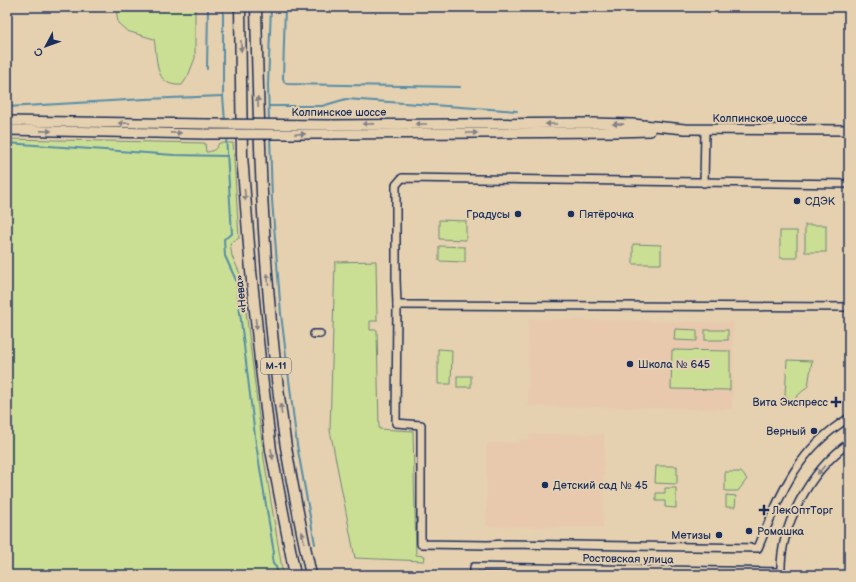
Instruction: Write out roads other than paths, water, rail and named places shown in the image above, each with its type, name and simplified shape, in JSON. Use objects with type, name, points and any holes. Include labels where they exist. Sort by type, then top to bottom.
[{"type":"highway","name":"«Нева»","points":[[240,7],[242,156],[260,360],[271,450],[296,575]]},
{"type":"highway","name":"М-11","points":[[256,7],[260,155],[267,267],[275,358],[286,447],[311,575]]},
{"type":"main road","name":"Колпинское шоссе","points":[[7,121],[205,129]]},
{"type":"main road","name":"Колпинское шоссе","points":[[7,130],[331,129],[590,123],[632,124],[671,129],[705,130],[849,130]]},
{"type":"street","points":[[704,183],[705,130]]},
{"type":"street","points":[[849,184],[402,178],[396,184],[396,279],[398,305],[396,423],[421,424],[421,544],[758,548],[789,479],[802,459],[810,449],[836,426],[849,418]]},
{"type":"street","points":[[398,305],[849,307]]},
{"type":"street","name":"Ростовская улица","points":[[474,575],[474,567],[781,574],[786,537],[799,503],[818,472],[849,443]]},
{"type":"waterway","points":[[207,69],[208,7]]},
{"type":"waterway","points":[[223,7],[223,96],[225,122]]},
{"type":"waterway","points":[[269,122],[268,85],[271,7]]},
{"type":"waterway","points":[[285,7],[283,78],[284,82],[287,84],[460,87]]},
{"type":"waterway","points":[[7,107],[223,96]]},
{"type":"waterway","points":[[269,106],[322,106],[346,99],[517,111]]},
{"type":"waterway","points":[[226,136],[232,234],[224,239],[225,256],[236,280],[256,444],[274,553],[272,557],[273,564],[276,567],[278,575]]},
{"type":"waterway","points":[[270,136],[272,200],[281,314],[297,445],[315,544]]},
{"type":"waterway","points":[[7,143],[174,155],[227,156]]},
{"type":"place","name":"СДЭК","points":[[797,201]]},
{"type":"place","name":"Градусы","points":[[518,214]]},
{"type":"place","name":"Пятёрочка","points":[[571,214]]},
{"type":"place","name":"Школа № 645","points":[[630,364]]},
{"type":"place","name":"Вита Экспресс","points":[[836,402]]},
{"type":"place","name":"Верный","points":[[814,431]]},
{"type":"place","name":"Детский сад № 45","points":[[545,485]]},
{"type":"place","name":"ЛекОптТорг","points":[[764,510]]},
{"type":"place","name":"Ромашка","points":[[749,531]]},
{"type":"place","name":"Метизы","points":[[719,535]]}]
